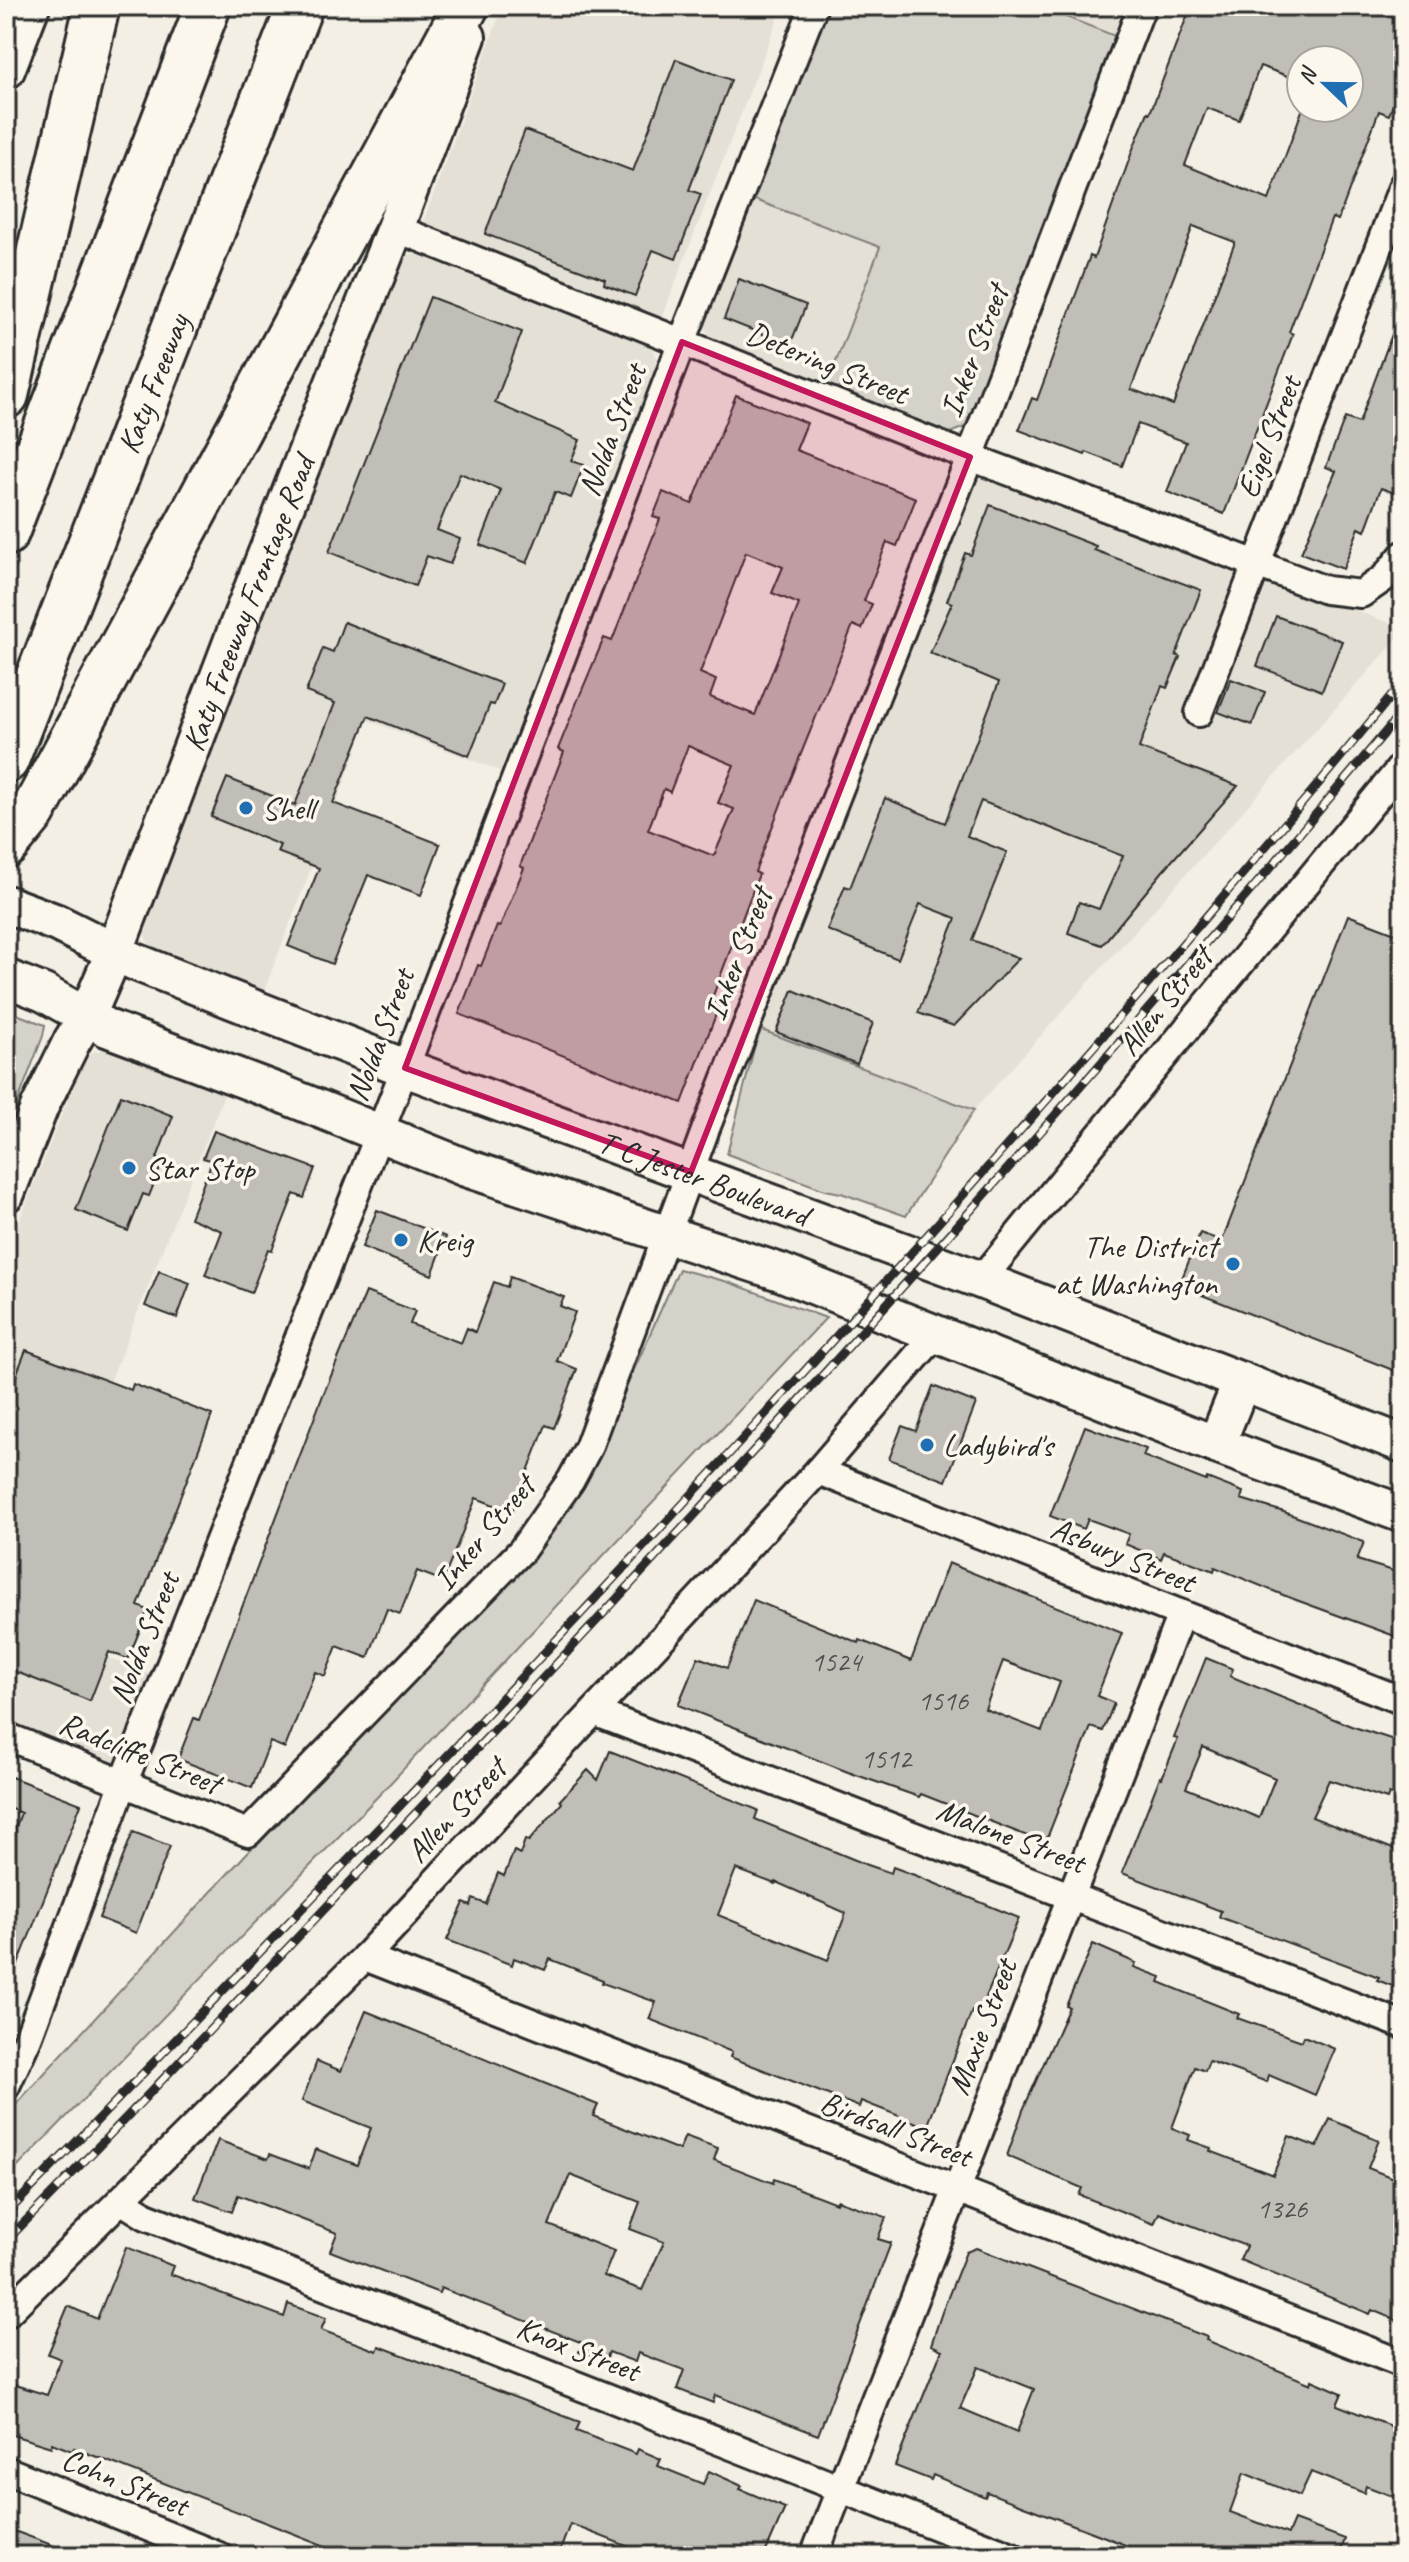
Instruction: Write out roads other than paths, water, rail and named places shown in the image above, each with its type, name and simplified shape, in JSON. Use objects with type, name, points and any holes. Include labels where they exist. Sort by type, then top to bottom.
[{"type":"highway","points":[[6,395],[97,6]]},
{"type":"highway","points":[[6,533],[208,6]]},
{"type":"highway","name":"Katy Freeway","points":[[6,760],[300,6]]},
{"type":"highway","points":[[6,845],[33,812],[466,6]]},
{"type":"main road","points":[[6,70],[31,6]]},
{"type":"main road","name":"Katy Freeway Frontage Road","points":[[6,1193],[40,1106],[86,1018],[114,953],[479,6]]},
{"type":"main road","name":"T C Jester Boulevard","points":[[6,904],[114,953],[405,1068],[981,1280],[1403,1444]]},
{"type":"main road","name":"T C Jester Boulevard","points":[[6,978],[44,993],[86,1018],[466,1168],[780,1272],[1216,1445],[1403,1514]]},
{"type":"main road","points":[[1216,1445],[1242,1381]]},
{"type":"street","name":"Nolda Street","points":[[6,2086],[28,2038],[124,1782],[405,1068],[682,342],[814,6]]},
{"type":"street","name":"Inker Street","points":[[248,1833],[522,1550],[571,1480],[588,1448],[691,1172],[1142,6]]},
{"type":"street","name":"Eigel Street","points":[[1199,713],[1403,185]]},
{"type":"street","name":"Detering Street","points":[[395,228],[970,457],[1326,590],[1361,594],[1384,578],[1403,555]]},
{"type":"street","name":"Allen Street","points":[[981,1280],[1403,765]]},
{"type":"street","name":"Allen Street","points":[[6,2314],[365,1957],[818,1471],[936,1334]]},
{"type":"street","name":"Asbury Street","points":[[818,1471],[1403,1701]]},
{"type":"street","name":"Maxie Street","points":[[814,2556],[1181,1614]]},
{"type":"street","name":"Malone Street","points":[[594,1712],[1403,2025]]},
{"type":"street","name":"Radcliffe Street","points":[[6,1736],[248,1833]]},
{"type":"street","name":"Birdsall Street","points":[[365,1957],[1403,2364]]},
{"type":"street","name":"Knox Street","points":[[122,2201],[146,2216],[1012,2556]]},
{"type":"street","name":"Cohn Street","points":[[6,2470],[163,2546],[219,2556]]},
{"type":"railway","points":[[6,2214],[366,1841],[721,1463],[1067,1077],[1403,682]]},
{"type":"railway","points":[[6,2241],[137,2107],[755,1450],[1148,1010],[1403,711]]},
{"type":"place","name":"Shell","points":[[246,808]]},
{"type":"place","name":"Star Stop","points":[[129,1168]]},
{"type":"place","name":"Kreig","points":[[401,1240]]},
{"type":"place","name":"The District at Washington","points":[[1233,1264]]},
{"type":"place","name":"Ladybird's","points":[[927,1445]]}]
